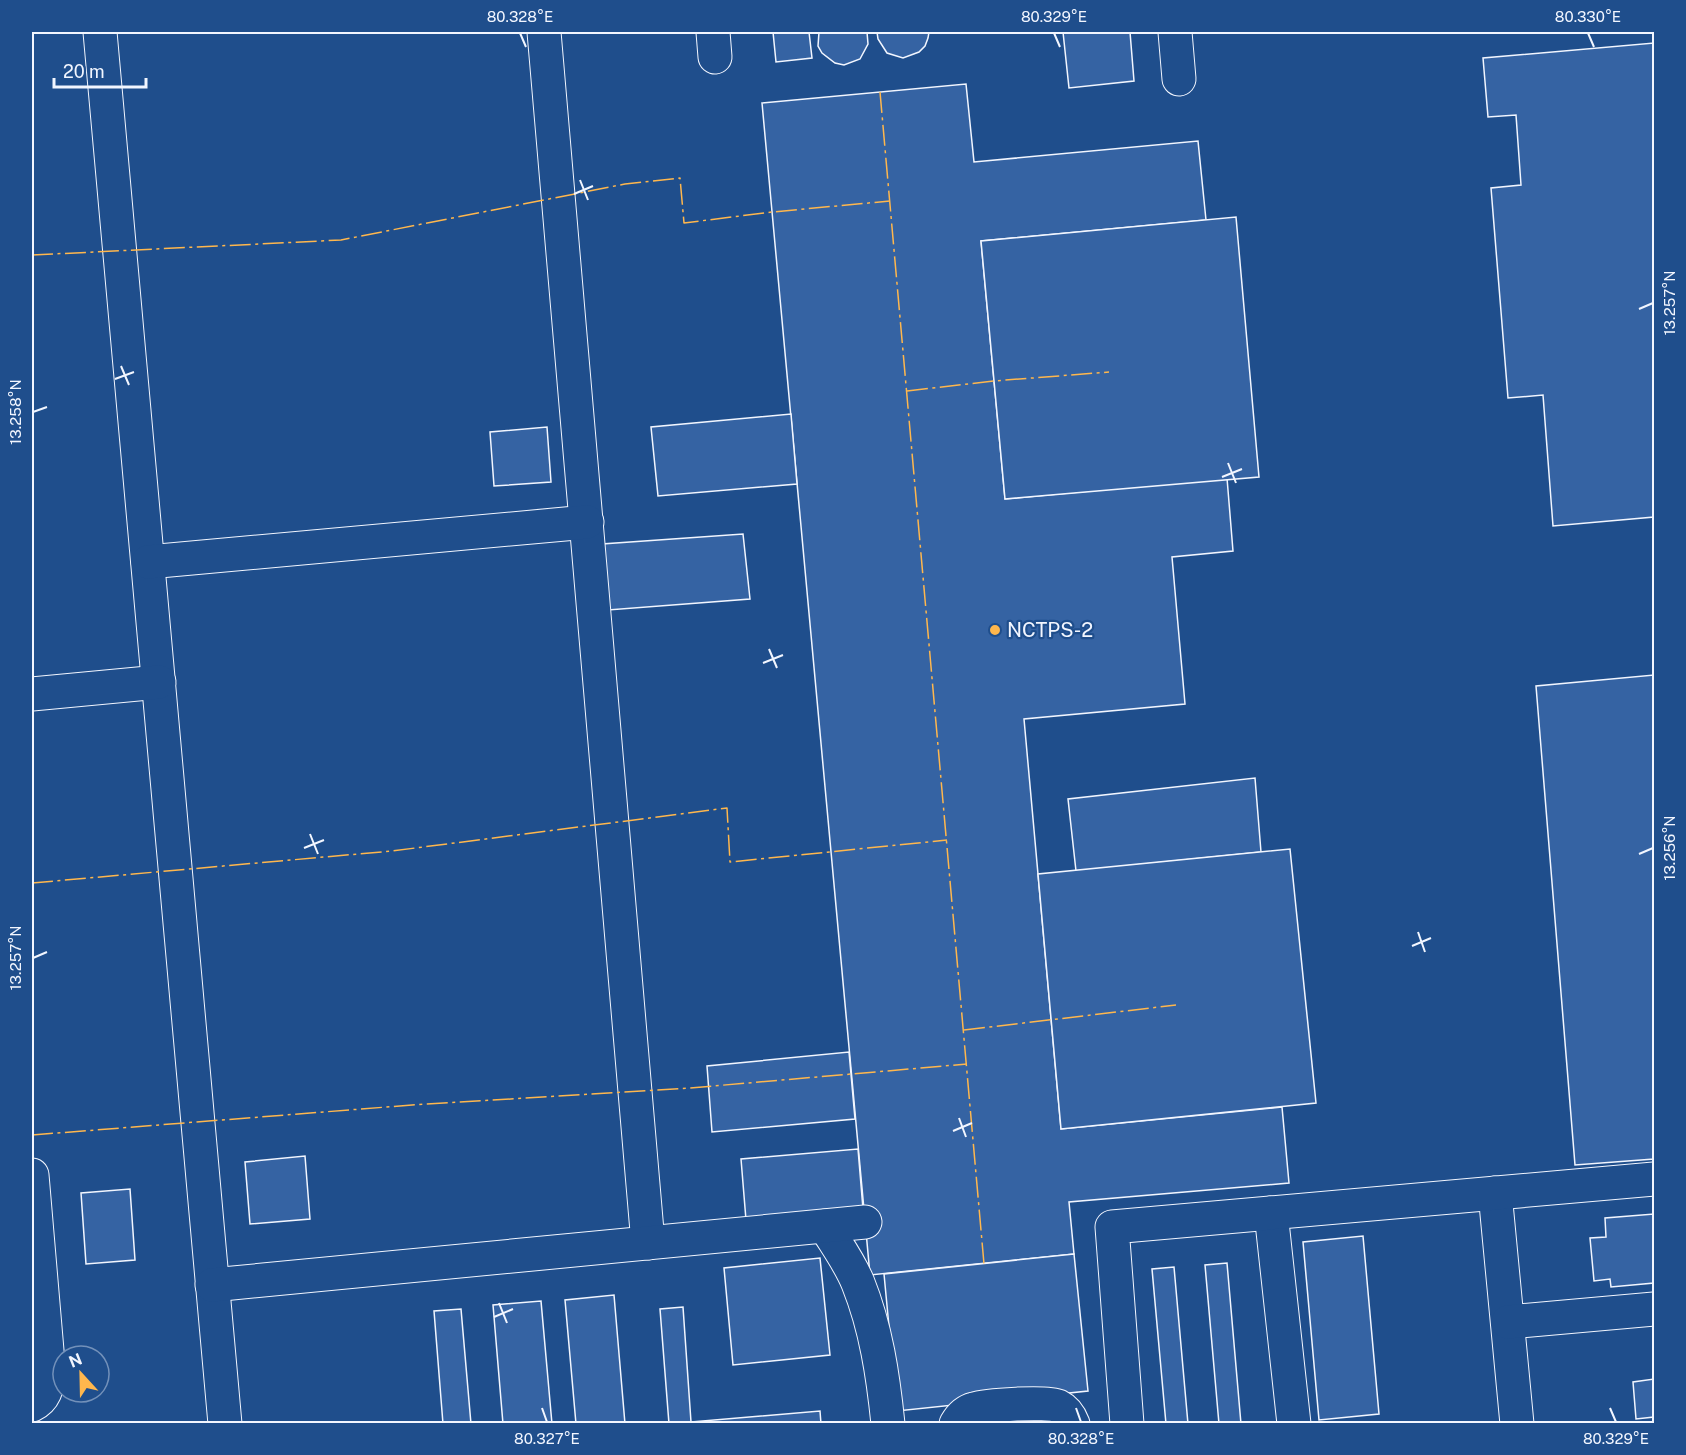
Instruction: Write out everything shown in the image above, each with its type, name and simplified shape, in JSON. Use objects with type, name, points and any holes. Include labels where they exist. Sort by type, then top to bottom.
[{"type":"lane","points":[[100,32],[225,1424]]},
{"type":"lane","points":[[544,32],[648,1243]]},
{"type":"lane","points":[[1175,32],[1179,79]]},
{"type":"lane","points":[[148,562],[587,522]]},
{"type":"lane","points":[[32,694],[159,682]]},
{"type":"lane","points":[[32,1175],[49,1374],[44,1396],[32,1405]]},
{"type":"lane","points":[[1127,1424],[1112,1227],[1654,1179]]},
{"type":"lane","points":[[1495,1193],[1517,1424]]},
{"type":"lane","points":[[1271,1213],[1294,1424]]},
{"type":"lane","points":[[212,1285],[865,1222]]},
{"type":"lane","points":[[825,1226],[857,1281],[874,1332],[884,1377],[888,1424]]},
{"type":"lane","points":[[1508,1322],[1654,1309]]},
{"type":"lane","points":[[956,1424],[960,1417],[974,1409],[1041,1403],[1059,1406],[1070,1415],[1073,1424]]},
{"type":"building","points":[[773,32],[809,32],[812,58],[776,62]]},
{"type":"building","points":[[819,32],[867,32],[868,44],[860,59],[844,65],[835,63],[822,53],[818,46]]},
{"type":"building","points":[[877,32],[929,32],[925,46],[919,52],[903,58],[887,53],[878,39]]},
{"type":"building","points":[[1063,32],[1130,32],[1134,81],[1069,88]]},
{"type":"building","points":[[1654,43],[1654,517],[1553,526],[1543,395],[1508,398],[1491,188],[1521,185],[1516,115],[1488,117],[1483,58]]},
{"type":"building","name":"NCTPS-2","points":[[966,84],[974,162],[1198,141],[1206,220],[981,241],[1005,499],[1227,478],[1233,551],[1172,557],[1185,704],[1024,719],[1061,1129],[1282,1107],[1289,1183],[1069,1202],[1074,1254],[870,1275],[762,103]]},
{"type":"building","points":[[1236,217],[1259,477],[1005,499],[981,241]]},
{"type":"building","points":[[791,414],[797,484],[658,496],[651,427]]},
{"type":"building","points":[[547,427],[551,482],[494,486],[490,432]]},
{"type":"building","points":[[743,534],[750,599],[608,610],[602,544]]},
{"type":"building","points":[[1654,675],[1654,1159],[1575,1165],[1536,686]]},
{"type":"building","points":[[1255,778],[1261,852],[1076,871],[1068,799]]},
{"type":"building","points":[[1290,849],[1316,1103],[1061,1129],[1038,874]]},
{"type":"building","points":[[849,1052],[855,1119],[712,1132],[707,1066]]},
{"type":"building","points":[[858,1149],[863,1209],[746,1220],[741,1159]]},
{"type":"building","points":[[305,1156],[310,1219],[250,1224],[245,1162]]},
{"type":"building","points":[[130,1189],[135,1260],[86,1264],[81,1193]]},
{"type":"building","points":[[1654,1214],[1654,1283],[1611,1287],[1610,1279],[1594,1281],[1590,1238],[1606,1237],[1605,1218]]},
{"type":"building","points":[[1363,1236],[1379,1414],[1319,1420],[1303,1242]]},
{"type":"building","points":[[1074,1254],[1088,1391],[897,1411],[884,1274]]},
{"type":"building","points":[[820,1258],[830,1355],[733,1365],[724,1268]]},
{"type":"building","points":[[1227,1263],[1241,1424],[1219,1424],[1205,1265]]},
{"type":"building","points":[[1174,1267],[1188,1424],[1166,1424],[1152,1269]]},
{"type":"building","points":[[614,1295],[625,1424],[576,1424],[565,1300]]},
{"type":"building","points":[[541,1301],[552,1424],[503,1424],[493,1305]]},
{"type":"building","points":[[683,1307],[691,1422],[820,1411],[821,1424],[669,1424],[660,1309]]},
{"type":"building","points":[[461,1309],[471,1424],[443,1424],[434,1311]]},
{"type":"building","points":[[1654,1379],[1654,1417],[1636,1419],[1633,1382]]},
{"type":"power","points":[[880,92],[984,1264]]},
{"type":"power","points":[[32,255],[341,240],[625,184],[680,178],[684,223],[890,201]]},
{"type":"power","points":[[907,391],[994,381],[1109,372]]},
{"type":"power","points":[[32,883],[392,851],[727,808],[730,862],[947,840]]},
{"type":"power","points":[[964,1030],[1176,1005]]},
{"type":"power","points":[[32,1135],[412,1105],[690,1088],[967,1064]]},
{"type":"place","name":"NCTPS-2","points":[[995,630]]}]
